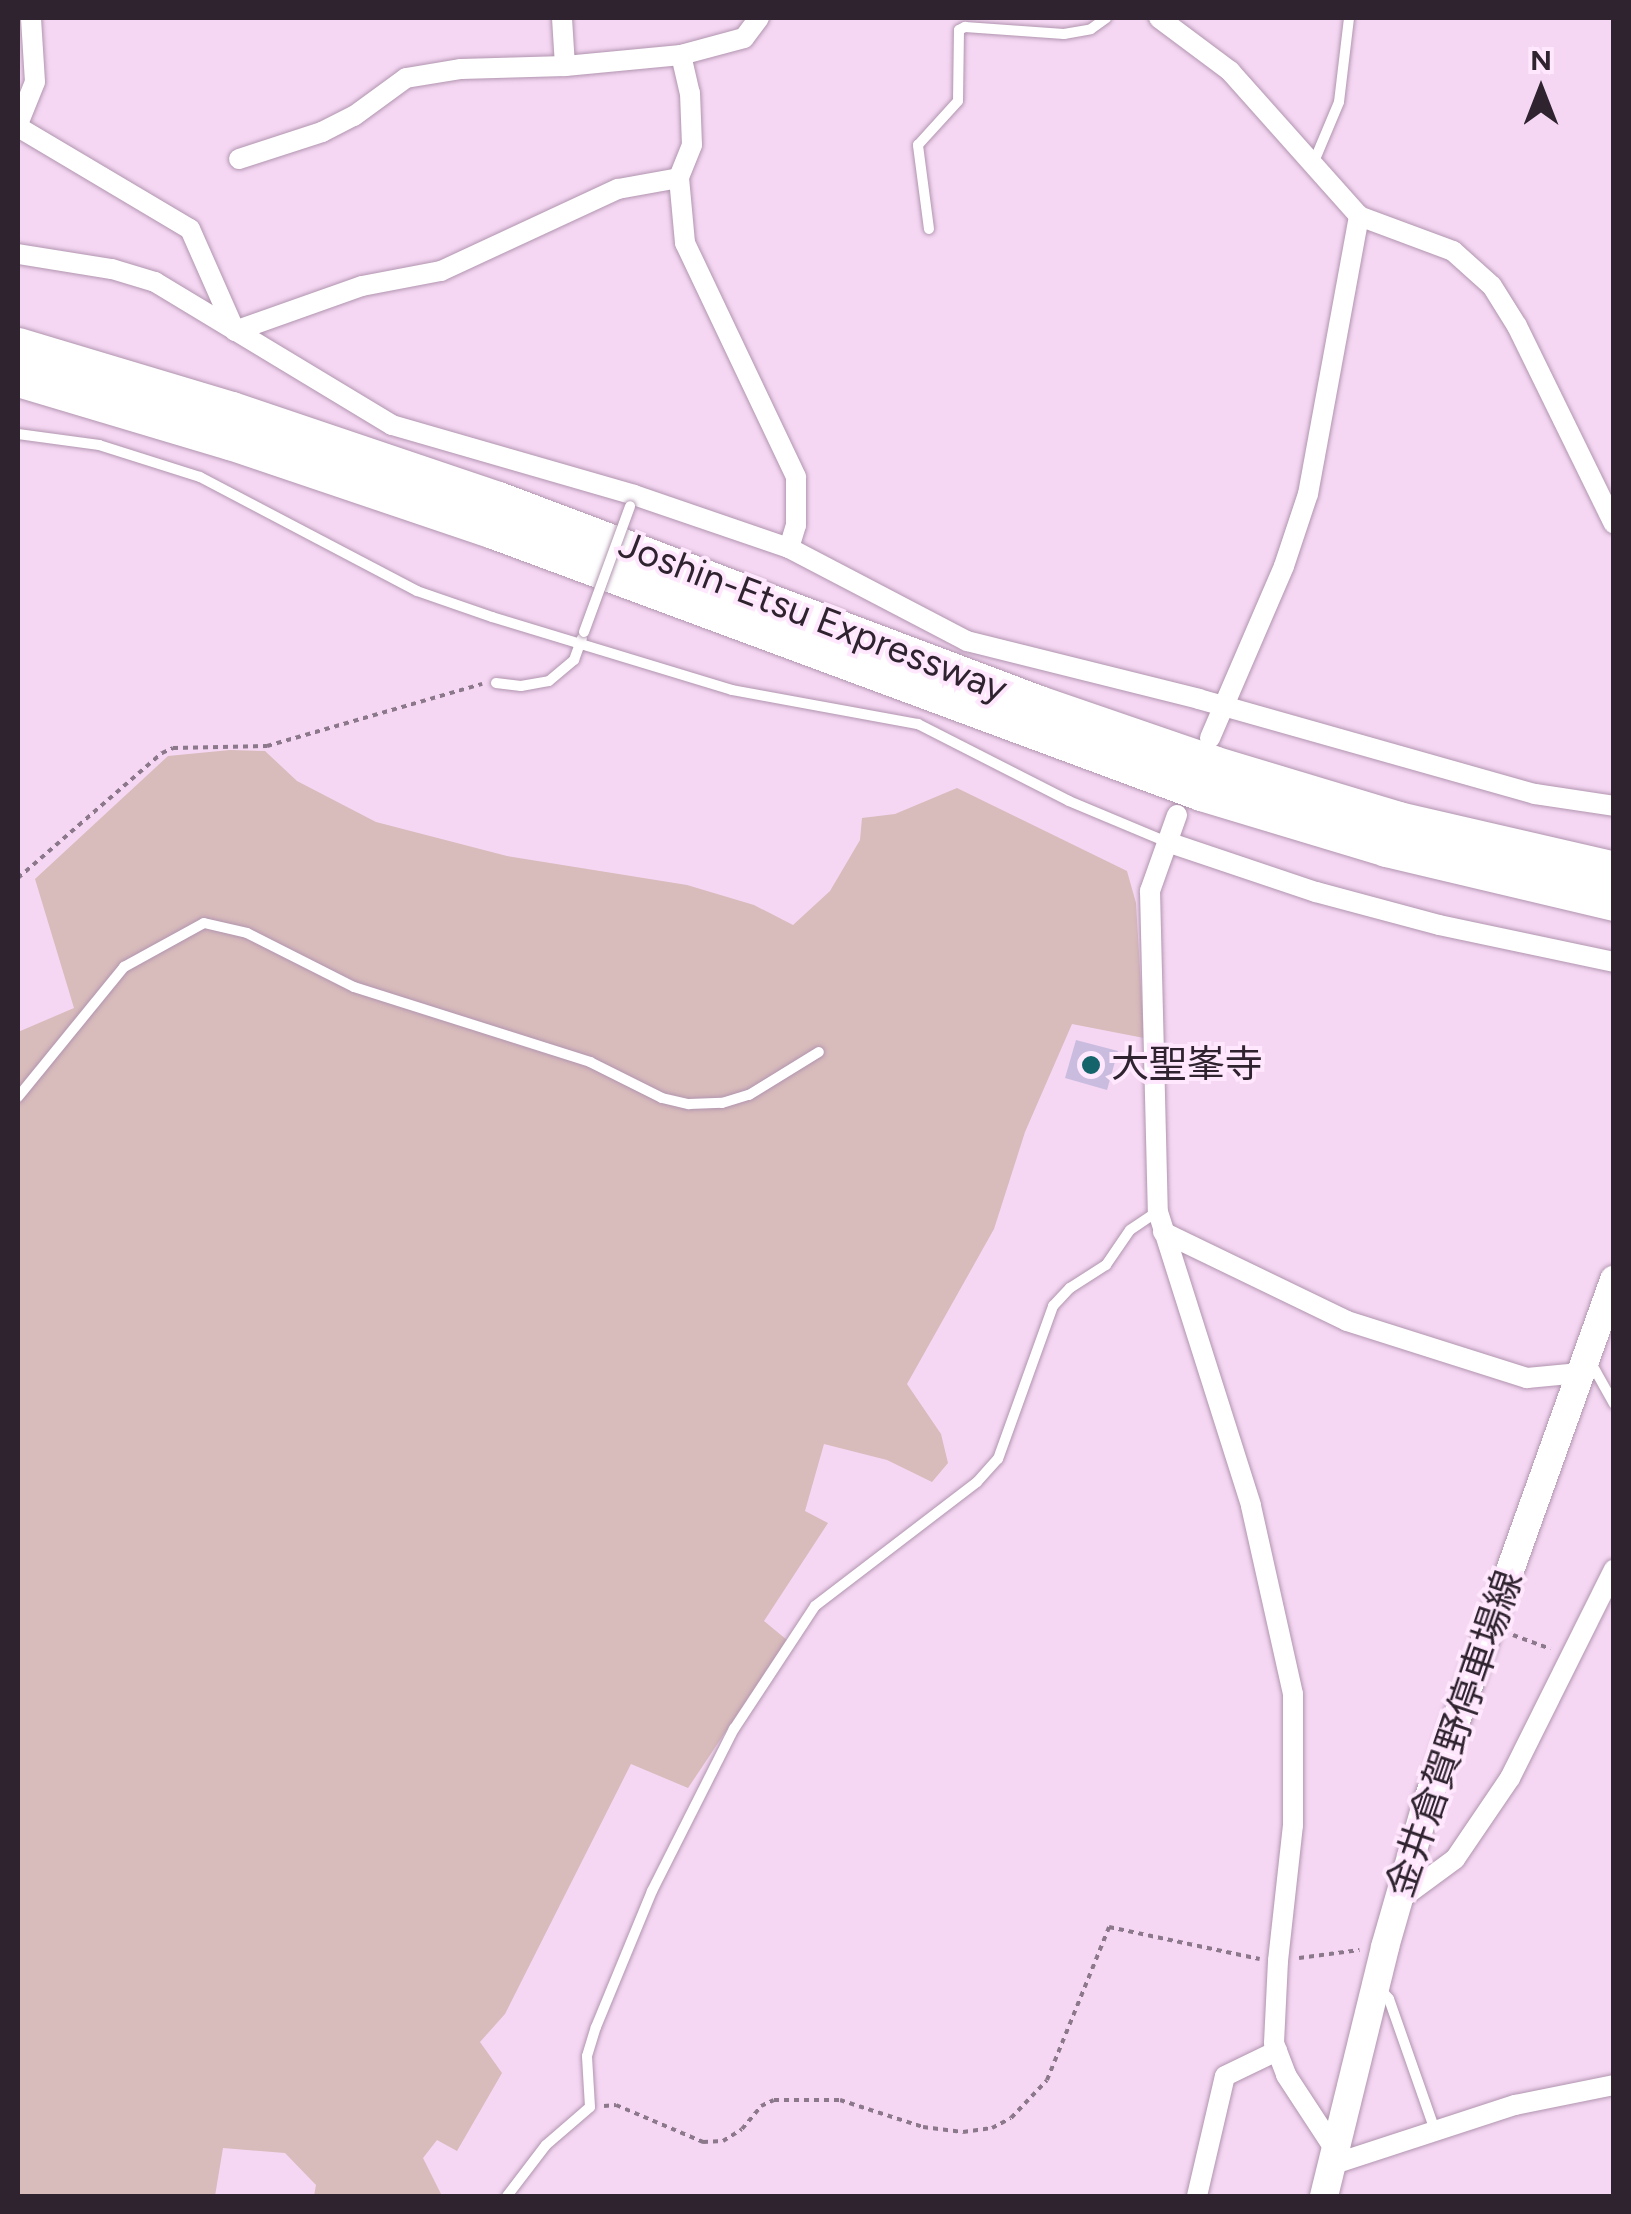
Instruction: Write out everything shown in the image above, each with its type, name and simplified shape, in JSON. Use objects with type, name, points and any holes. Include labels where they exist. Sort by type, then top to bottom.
[{"type":"highway","name":"Joshin-Etsu Expressway","points":[[18,345],[232,409],[463,487],[1039,703],[1213,763],[1398,819],[1614,869]]},
{"type":"highway","name":"Joshin-Etsu Expressway","points":[[18,379],[230,442],[493,531],[1200,793],[1419,858],[1614,902]]},
{"type":"main road","name":"金井倉賀野停車場線","points":[[1324,2196],[1385,1946],[1426,1804],[1614,1280]]},
{"type":"street","points":[[31,18],[35,82],[18,125],[190,229],[235,331]]},
{"type":"street","points":[[562,18],[565,66]]},
{"type":"street","points":[[239,159],[322,132],[406,78],[460,69],[565,66],[681,55],[744,38],[758,18]]},
{"type":"street","points":[[1159,18],[1230,71],[1359,216],[1452,251],[1492,286],[1517,326],[1614,524]]},
{"type":"street","points":[[681,55],[690,93],[692,145],[679,178],[685,244],[796,477],[796,525],[789,548]]},
{"type":"street","points":[[235,331],[362,286],[441,271],[618,188],[679,178]]},
{"type":"street","points":[[1210,738],[1284,566],[1308,494],[1359,216]]},
{"type":"street","points":[[18,254],[112,269],[155,282],[392,425],[789,548],[967,641],[1224,707],[1535,794],[1614,806]]},
{"type":"street","points":[[1177,815],[1150,891],[1161,1222],[1251,1506],[1293,1694],[1293,1826],[1278,1961],[1278,2052],[1286,2074],[1333,2158],[1436,2134],[1514,2105],[1614,2085]]},
{"type":"street","points":[[1167,842],[1404,916],[1614,962]]},
{"type":"street","points":[[1161,1222],[1347,1321],[1528,1378],[1583,1365]]},
{"type":"street","points":[[1398,1902],[1454,1859],[1510,1778],[1614,1569]]},
{"type":"street","points":[[1196,2196],[1225,2076],[1278,2052]]},
{"type":"lane","points":[[930,229],[918,145],[958,102],[959,30],[1064,34],[1091,29],[1106,18]]},
{"type":"lane","points":[[1312,164],[1338,102],[1349,18]]},
{"type":"lane","points":[[18,434],[136,454],[200,477],[417,592],[582,637],[732,690],[918,724],[1069,801],[1167,842]]},
{"type":"lane","points":[[496,683],[521,686],[549,681],[574,660],[632,500]]},
{"type":"lane","points":[[18,1097],[124,967],[204,923],[248,933],[354,986],[590,1062],[662,1098],[689,1104],[722,1103],[749,1095],[820,1052]]},
{"type":"lane","points":[[507,2196],[546,2145],[590,2106],[587,2056],[652,1892],[734,1728],[815,1606],[976,1482],[998,1459],[1054,1306],[1070,1288],[1106,1265],[1130,1230],[1161,1222]]},
{"type":"lane","points":[[1583,1365],[1614,1404]]},
{"type":"lane","points":[[1376,1984],[1390,2000],[1436,2134]]},
{"type":"path","points":[[18,878],[162,753],[173,748],[267,746],[452,691],[496,683]]},
{"type":"path","points":[[1490,1626],[1572,1658]]},
{"type":"path","points":[[590,2106],[616,2105],[704,2142],[723,2142],[742,2129],[761,2106],[774,2100],[840,2100],[923,2127],[963,2132],[992,2128],[1011,2118],[1047,2080],[1109,1927],[1278,1961],[1385,1946]]},
{"type":"shaded area","points":[[265,751],[297,781],[376,822],[507,856],[687,885],[754,905],[793,925],[830,891],[860,840],[862,818],[895,814],[957,788],[1127,871],[1136,903],[1144,1038],[1072,1024],[1025,1132],[994,1229],[907,1384],[941,1434],[948,1463],[932,1482],[887,1460],[824,1444],[805,1511],[828,1523],[764,1621],[787,1640],[688,1788],[631,1764],[505,2014],[480,2042],[502,2073],[457,2151],[437,2140],[423,2158],[442,2196],[314,2196],[316,2185],[285,2153],[223,2148],[215,2196],[18,2196],[18,1032],[74,1008],[35,879],[168,756]]},
{"type":"building","name":"大聖峯寺","points":[[1076,1040],[1118,1051],[1107,1090],[1065,1078]]},
{"type":"place","name":"大聖峯寺","points":[[1091,1065]]}]
